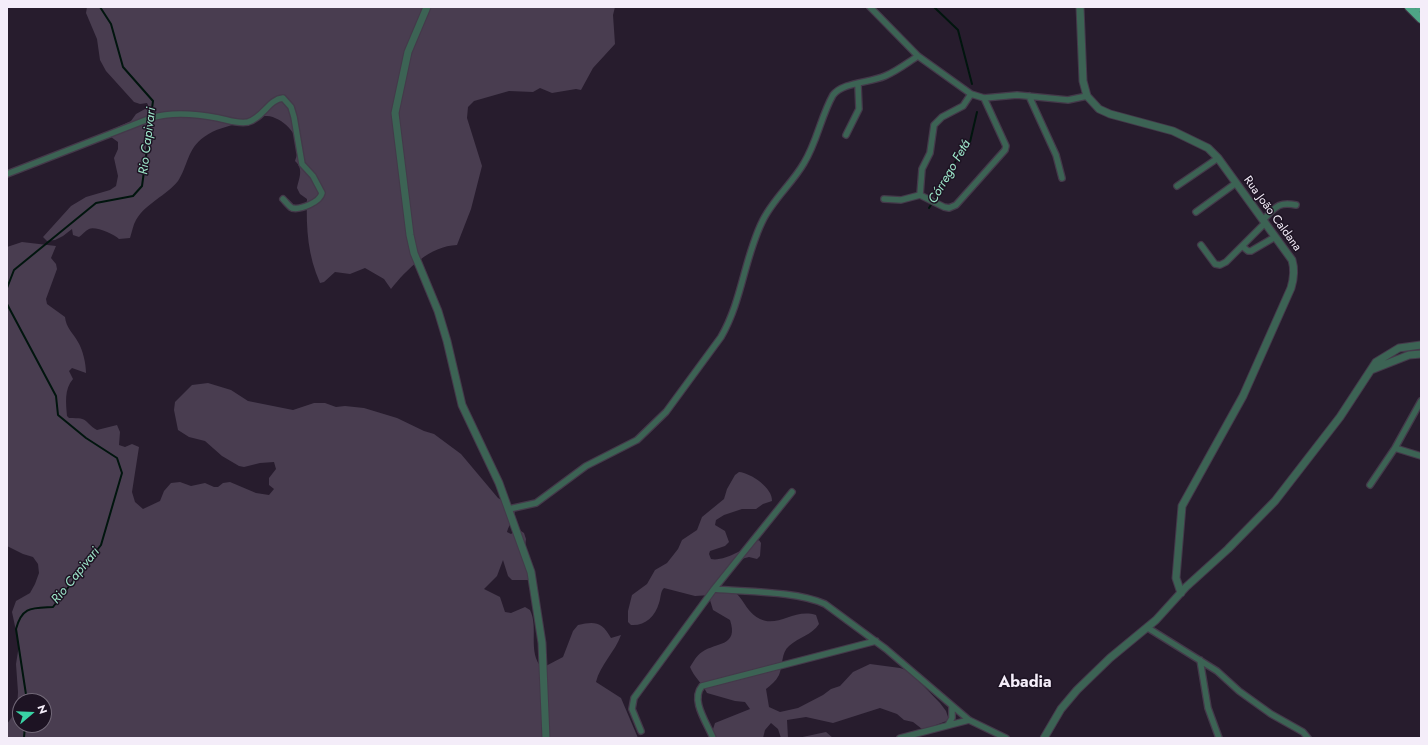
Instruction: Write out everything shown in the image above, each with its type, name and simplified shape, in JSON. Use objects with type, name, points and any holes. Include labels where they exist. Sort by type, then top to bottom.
[{"type":"main road","points":[[1409,7],[1421,19]]},
{"type":"street","points":[[427,7],[408,52],[395,113],[410,235],[414,253],[438,311],[447,341],[462,404],[499,483],[531,572],[542,643],[546,738]]},
{"type":"street","points":[[870,7],[918,56],[971,94],[984,98],[1029,96],[1068,100],[1087,96],[1083,81],[1080,7]]},
{"type":"street","points":[[509,509],[536,503],[586,466],[637,440],[666,412],[722,337],[729,324],[735,311],[745,271],[762,221],[772,204],[805,161],[833,95],[841,87],[858,85],[885,77],[918,56]]},
{"type":"street","points":[[846,135],[858,109],[858,85]]},
{"type":"street","points":[[920,195],[921,174],[931,149],[934,125],[942,117],[963,106],[971,94]]},
{"type":"street","points":[[1029,96],[1056,155],[1062,178]]},
{"type":"street","name":"Rua João Caldana","points":[[1087,96],[1099,109],[1110,114],[1173,131],[1208,148],[1218,158],[1292,260],[1294,279],[1243,396],[1182,506],[1176,571],[1177,585],[1183,590]]},
{"type":"street","points":[[7,174],[151,118],[162,115],[173,115],[217,118],[243,123],[256,118],[275,100],[283,98],[291,107],[294,117],[302,164],[313,176],[322,193],[320,198],[313,203],[296,208],[289,205],[283,199]]},
{"type":"street","points":[[884,199],[901,200],[920,195],[944,207],[953,207],[1005,150],[1005,142],[984,98]]},
{"type":"street","points":[[1176,186],[1218,158]]},
{"type":"street","points":[[1196,212],[1236,183]]},
{"type":"street","points":[[1201,245],[1218,265],[1226,262],[1281,204],[1285,203],[1296,205]]},
{"type":"street","points":[[1242,246],[1248,251],[1251,251],[1275,237]]},
{"type":"street","points":[[1044,738],[1061,709],[1077,690],[1110,658],[1148,628],[1183,590],[1228,549],[1275,501],[1340,417],[1376,362],[1388,353],[1399,348],[1421,345]]},
{"type":"street","points":[[1371,370],[1408,355],[1421,354]]},
{"type":"street","points":[[1370,485],[1395,448],[1421,401]]},
{"type":"street","points":[[1395,448],[1421,456]]},
{"type":"street","points":[[641,731],[632,709],[634,698],[714,589],[792,492]]},
{"type":"street","points":[[714,589],[814,599],[825,604],[876,641],[969,720],[1006,738]]},
{"type":"street","points":[[1148,628],[1217,671],[1239,691],[1272,714],[1303,732],[1308,738]]},
{"type":"street","points":[[713,738],[700,708],[698,698],[699,690],[702,686],[876,641]]},
{"type":"street","points":[[1200,660],[1208,708],[1219,738]]},
{"type":"street","points":[[948,725],[952,718],[952,707]]},
{"type":"street","points":[[900,738],[969,720]]},
{"type":"shaded area","points":[[87,7],[615,7],[613,15],[615,44],[593,68],[581,90],[576,89],[552,93],[540,88],[533,92],[509,91],[474,101],[468,107],[467,118],[482,166],[471,209],[457,245],[447,246],[428,254],[404,274],[391,289],[384,279],[365,268],[350,274],[335,272],[324,282],[320,283],[310,252],[307,221],[307,199],[300,194],[297,188],[300,174],[298,164],[295,161],[298,143],[293,132],[284,123],[278,119],[267,116],[257,117],[217,130],[208,134],[198,142],[191,152],[178,181],[140,214],[135,222],[130,238],[119,239],[104,231],[92,228],[79,237],[73,235],[72,229],[55,240],[47,241],[43,237],[71,206],[86,197],[110,190],[116,186],[118,176],[114,158],[118,149],[118,142],[111,137],[97,139],[104,133],[131,121],[136,114],[145,109],[148,105],[147,103],[140,104],[134,102],[106,71],[100,60],[97,39],[86,13]]},
{"type":"shaded area","points":[[22,242],[56,246],[51,258],[56,264],[57,269],[46,299],[47,304],[65,317],[68,327],[81,349],[86,369],[86,373],[72,368],[69,371],[73,379],[67,392],[67,416],[69,418],[84,419],[97,430],[117,425],[120,432],[119,445],[125,447],[132,444],[139,447],[132,492],[135,502],[143,509],[160,501],[164,491],[171,483],[180,482],[191,486],[205,483],[218,487],[223,483],[230,482],[256,493],[269,495],[274,489],[269,485],[269,478],[276,469],[274,462],[260,463],[244,467],[239,466],[222,456],[205,441],[189,437],[178,430],[174,410],[175,402],[192,385],[208,383],[231,390],[248,401],[293,410],[314,403],[325,403],[336,407],[345,406],[364,408],[397,418],[424,431],[434,434],[461,454],[498,498],[515,508],[507,532],[511,534],[518,529],[524,533],[526,539],[525,548],[530,580],[512,580],[508,576],[503,560],[497,576],[484,589],[500,597],[505,612],[511,613],[525,607],[530,610],[534,624],[535,655],[542,668],[563,657],[573,631],[578,625],[594,623],[601,626],[611,638],[621,635],[601,670],[596,682],[621,698],[638,738],[7,738],[7,724],[12,717],[12,733],[52,733],[52,693],[18,693],[16,664],[19,645],[12,612],[16,601],[30,593],[39,573],[38,564],[33,557],[7,546],[7,247]]},
{"type":"shaded area","points":[[739,472],[755,478],[765,486],[769,491],[772,501],[763,504],[756,509],[742,509],[724,515],[716,520],[715,525],[725,531],[729,542],[725,546],[710,551],[709,554],[711,559],[729,556],[759,540],[761,543],[760,556],[757,559],[749,557],[737,560],[732,568],[720,576],[714,588],[724,588],[737,594],[748,609],[760,619],[773,621],[800,614],[808,614],[816,615],[819,624],[813,631],[786,649],[779,675],[766,689],[769,707],[780,712],[798,708],[823,695],[831,689],[840,686],[853,672],[870,664],[900,668],[909,671],[940,703],[946,711],[949,720],[922,729],[913,722],[904,720],[897,714],[880,708],[833,723],[806,717],[787,720],[788,738],[781,738],[778,729],[771,723],[765,730],[763,738],[713,738],[712,732],[715,723],[750,709],[745,702],[735,701],[707,693],[690,667],[702,652],[729,639],[732,629],[730,620],[713,610],[710,600],[711,595],[695,596],[664,588],[657,608],[649,620],[641,624],[631,625],[628,622],[628,611],[632,595],[647,584],[655,570],[667,563],[678,549],[682,540],[697,530],[702,517],[724,499],[727,489],[735,475]]},
{"type":"shaded area","points":[[826,732],[833,738],[798,738]]},
{"type":"waterway","name":"Rio Capivari","points":[[100,7],[111,24],[123,67],[153,101],[151,116]]},
{"type":"waterway","name":"Córrego Fetá","points":[[934,7],[958,30],[972,84]]},
{"type":"waterway","name":"Córrego Fetá","points":[[929,208],[941,189],[950,169],[970,142],[977,112]]},
{"type":"waterway","name":"Rio Capivari","points":[[7,288],[14,270],[96,203],[133,196],[142,186],[151,120]]},
{"type":"waterway","name":"Rio Capivari","points":[[7,304],[56,396],[58,415],[86,438],[117,458],[122,473],[101,545],[53,607],[34,608],[25,612],[18,621],[16,629],[26,693]]},
{"type":"waterway","name":"Rio Capivari","points":[[24,733],[24,738]]},
{"type":"district","name":"Abadia","points":[[1025,683]]}]
